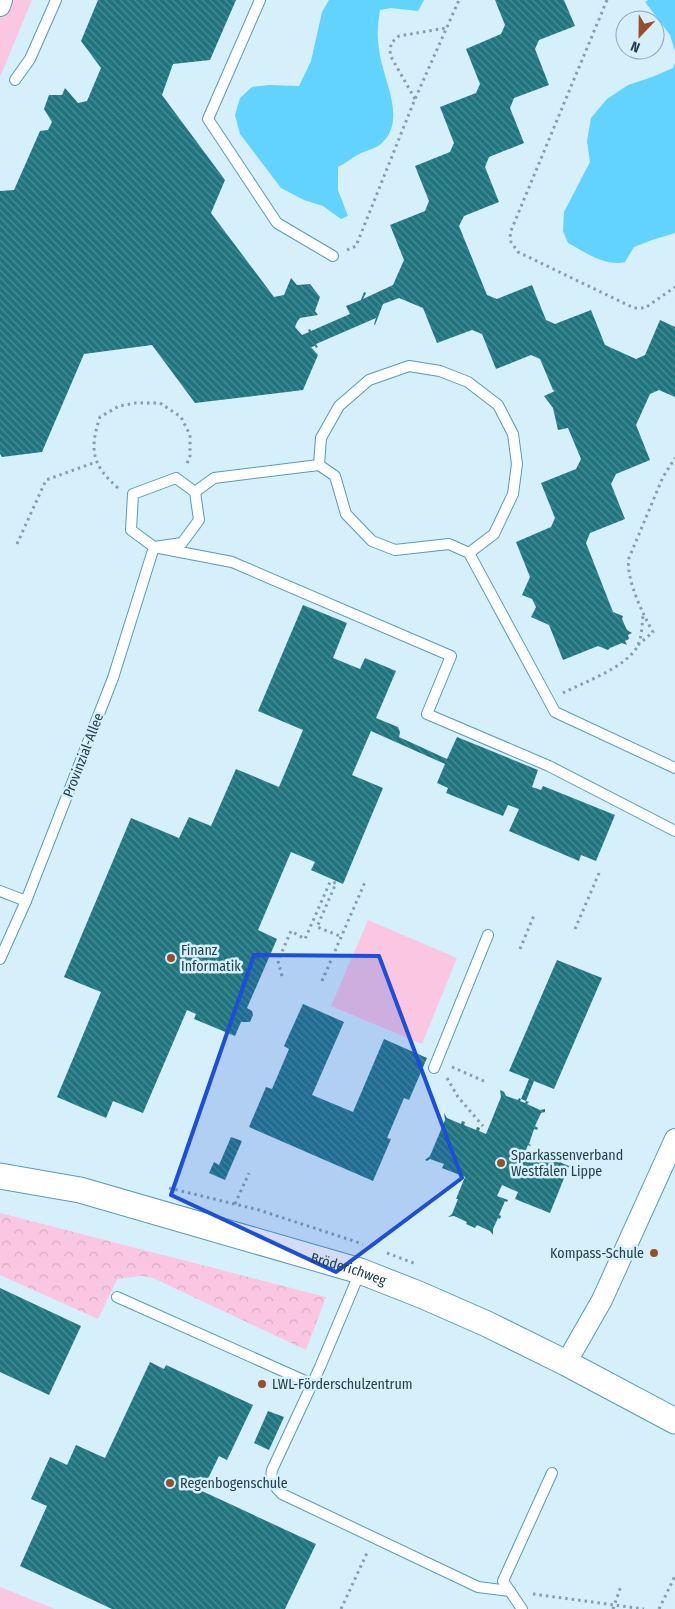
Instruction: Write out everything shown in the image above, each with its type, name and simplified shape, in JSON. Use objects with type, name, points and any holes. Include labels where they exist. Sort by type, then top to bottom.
[{"type":"street","points":[[0,6],[2,0]]},
{"type":"street","points":[[566,1362],[602,1300],[675,1140]]},
{"type":"street","name":"Bröderichweg","points":[[0,1176],[80,1190],[360,1271],[470,1317],[566,1362],[675,1420]]},
{"type":"lane","points":[[15,80],[30,59],[56,0]]},
{"type":"lane","points":[[260,0],[208,119],[277,223],[333,256]]},
{"type":"lane","points":[[319,465],[321,438],[339,406],[370,380],[409,366],[440,371],[468,382],[498,405],[513,434],[517,464],[513,494],[494,534],[469,553]]},
{"type":"lane","points":[[195,492],[214,478],[319,465],[335,476],[346,514],[372,541],[395,550],[449,544],[469,553],[555,712],[675,768]]},
{"type":"lane","points":[[154,547],[182,543],[199,520],[195,492],[176,478],[132,494],[130,530],[154,547],[232,562],[451,656],[428,714],[549,766],[675,831]]},
{"type":"lane","name":"Provinzial-Allee","points":[[0,959],[26,901],[113,678],[154,547]]},
{"type":"lane","points":[[0,891],[26,901]]},
{"type":"lane","points":[[435,1064],[488,935]]},
{"type":"lane","points":[[360,1271],[312,1384],[272,1470],[271,1476],[274,1485],[282,1494],[478,1588],[510,1591]]},
{"type":"lane","points":[[117,1297],[312,1384]]},
{"type":"lane","points":[[522,1609],[503,1580],[552,1473]]},
{"type":"path","points":[[333,256],[356,246],[415,99],[459,0]]},
{"type":"path","points":[[607,0],[510,233],[510,242],[518,252],[634,308],[645,308],[675,287]]},
{"type":"path","points":[[415,99],[390,54],[391,43],[399,36],[446,28]]},
{"type":"path","points":[[132,494],[118,489],[104,476],[96,462],[94,436],[100,417],[119,406],[136,403],[160,403],[181,417],[190,435],[190,456],[183,472],[176,478]]},
{"type":"path","points":[[549,700],[614,668],[630,657],[638,645],[653,632],[643,614],[628,565],[629,558],[663,477],[675,458]]},
{"type":"path","points":[[17,544],[46,480],[96,462]]},
{"type":"path","points":[[638,645],[643,614]]},
{"type":"path","points":[[575,929],[600,872]]},
{"type":"path","points":[[282,976],[278,961],[291,931],[305,939],[330,882],[336,883],[317,927],[340,936]]},
{"type":"path","points":[[322,981],[365,882]]},
{"type":"path","points":[[520,949],[536,913]]},
{"type":"path","points":[[435,1064],[486,1082]]},
{"type":"path","points":[[435,1064],[458,1097],[483,1126]]},
{"type":"path","points":[[235,1204],[249,1173]]},
{"type":"path","points":[[341,1609],[374,1537]]},
{"type":"path","points":[[659,1609],[675,1576]]},
{"type":"path","points":[[614,1607],[621,1586]]},
{"type":"path","points":[[510,1591],[614,1607],[644,1609]]},
{"type":"highlighted area","points":[[254,955],[379,956],[462,1178],[336,1272],[171,1195]]},
{"type":"green space","points":[[0,0],[32,0],[0,77]]},
{"type":"green space","points":[[368,920],[457,958],[422,1044],[331,1006]]},
{"type":"green space","points":[[0,1213],[326,1297],[306,1350],[153,1278],[142,1276],[117,1279],[98,1319],[0,1275]]},
{"type":"green space","points":[[0,1587],[55,1609],[0,1609]]},
{"type":"water","points":[[329,0],[424,0],[418,11],[391,8],[380,10],[378,44],[392,101],[393,124],[389,134],[380,145],[361,153],[338,167],[338,190],[348,216],[341,219],[323,206],[304,200],[281,188],[240,134],[235,115],[240,98],[252,87],[269,85],[299,86],[311,61],[322,12]]},
{"type":"water","points":[[648,0],[675,0],[675,51],[670,35],[665,28],[665,10],[651,10],[645,2]]},
{"type":"water","points":[[675,63],[675,233],[634,247],[625,262],[610,262],[595,258],[568,243],[563,231],[564,212],[590,162],[587,141],[591,118],[607,99],[628,85],[673,68]]},
{"type":"building","points":[[98,0],[236,0],[210,60],[173,64],[162,95],[225,180],[211,213],[274,297],[284,295],[291,278],[297,285],[310,284],[320,297],[315,311],[318,315],[300,318],[297,322],[295,327],[302,335],[309,332],[308,330],[310,329],[311,331],[350,314],[346,306],[361,300],[364,292],[366,293],[363,299],[393,285],[404,260],[390,225],[425,211],[429,201],[415,166],[450,152],[454,143],[440,107],[476,93],[480,84],[466,49],[501,34],[505,25],[495,0],[564,0],[575,26],[539,40],[535,49],[549,85],[514,98],[510,108],[524,143],[489,157],[485,167],[499,202],[464,216],[459,226],[487,295],[497,299],[532,285],[546,320],[555,324],[591,310],[605,345],[636,359],[645,355],[660,320],[675,327],[675,397],[659,390],[650,394],[636,425],[650,460],[616,474],[611,484],[625,519],[590,533],[586,543],[613,612],[623,616],[622,619],[627,630],[632,633],[628,635],[629,639],[625,641],[627,645],[622,643],[608,650],[598,646],[563,660],[549,625],[531,617],[536,607],[532,599],[522,595],[530,577],[516,542],[551,527],[555,518],[541,483],[576,469],[581,459],[568,428],[558,430],[553,408],[544,396],[555,391],[540,359],[531,355],[496,369],[482,334],[472,330],[437,343],[423,308],[399,298],[383,304],[375,325],[376,318],[316,344],[318,347],[316,348],[315,346],[311,347],[318,355],[303,390],[195,403],[152,345],[84,354],[42,452],[2,457],[0,454],[0,191],[14,190],[40,131],[48,130],[52,122],[44,109],[49,95],[62,95],[65,88],[78,103],[87,101],[101,68],[81,41]]},
{"type":"building","points":[[303,605],[347,623],[333,658],[360,669],[365,658],[396,671],[376,718],[398,727],[399,737],[447,759],[457,737],[538,770],[532,787],[541,790],[543,786],[615,815],[596,861],[581,855],[579,861],[509,831],[519,809],[508,805],[503,816],[446,793],[448,788],[437,783],[445,764],[371,731],[352,775],[383,788],[343,884],[311,870],[315,862],[291,852],[258,930],[277,939],[247,1008],[252,1011],[253,1015],[250,1022],[241,1022],[235,1036],[194,1019],[196,1014],[187,1010],[143,1113],[113,1101],[106,1118],[57,1097],[101,992],[64,977],[131,818],[179,838],[189,817],[211,826],[236,769],[279,787],[303,730],[258,711]]},
{"type":"building","points":[[557,960],[602,978],[554,1089],[534,1081],[526,1101],[521,1099],[529,1079],[509,1071]]},
{"type":"building","points":[[303,1004],[344,1022],[312,1095],[353,1112],[384,1039],[427,1058],[409,1100],[404,1098],[387,1138],[391,1139],[373,1181],[249,1127],[266,1087],[272,1089],[289,1049],[284,1046]]},
{"type":"building","name":"Sparkassenverband Westfalen Lippe","points":[[500,1090],[506,1096],[518,1100],[519,1098],[521,1099],[520,1101],[525,1103],[526,1101],[529,1102],[527,1104],[540,1110],[545,1109],[545,1112],[541,1113],[535,1126],[538,1128],[537,1130],[534,1129],[529,1144],[531,1145],[528,1145],[524,1155],[532,1158],[534,1151],[569,1166],[550,1213],[515,1199],[518,1192],[502,1185],[497,1196],[508,1200],[507,1202],[505,1201],[499,1215],[501,1216],[500,1219],[498,1218],[493,1229],[493,1235],[490,1231],[477,1225],[475,1228],[454,1216],[448,1217],[452,1214],[465,1177],[442,1168],[444,1164],[430,1159],[425,1160],[430,1156],[445,1120],[444,1113],[447,1118],[461,1124],[462,1121],[465,1122],[464,1125],[476,1130],[477,1127],[480,1128],[479,1131],[486,1134],[501,1097]]},
{"type":"building","points":[[231,1137],[242,1141],[225,1180],[209,1173],[214,1162],[219,1165]]},
{"type":"building","points":[[0,1288],[81,1326],[49,1395],[0,1372]]},
{"type":"building","name":"Regenbogenschule","points":[[150,1362],[164,1369],[166,1365],[253,1405],[227,1460],[219,1456],[202,1491],[316,1544],[285,1609],[112,1609],[20,1566],[47,1506],[31,1499],[50,1457],[67,1465],[76,1445],[105,1458]]},
{"type":"building","points":[[268,1411],[284,1417],[269,1450],[254,1443]]},
{"type":"place","name":"Finanz Informatik","points":[[171,958]]},
{"type":"place","name":"Sparkassenverband Westfalen Lippe","points":[[501,1163]]},
{"type":"place","name":"Kompass-Schule","points":[[654,1253]]},
{"type":"place","name":"LWL-Förderschulzentrum","points":[[262,1384]]},
{"type":"place","name":"Regenbogenschule","points":[[170,1483]]}]
